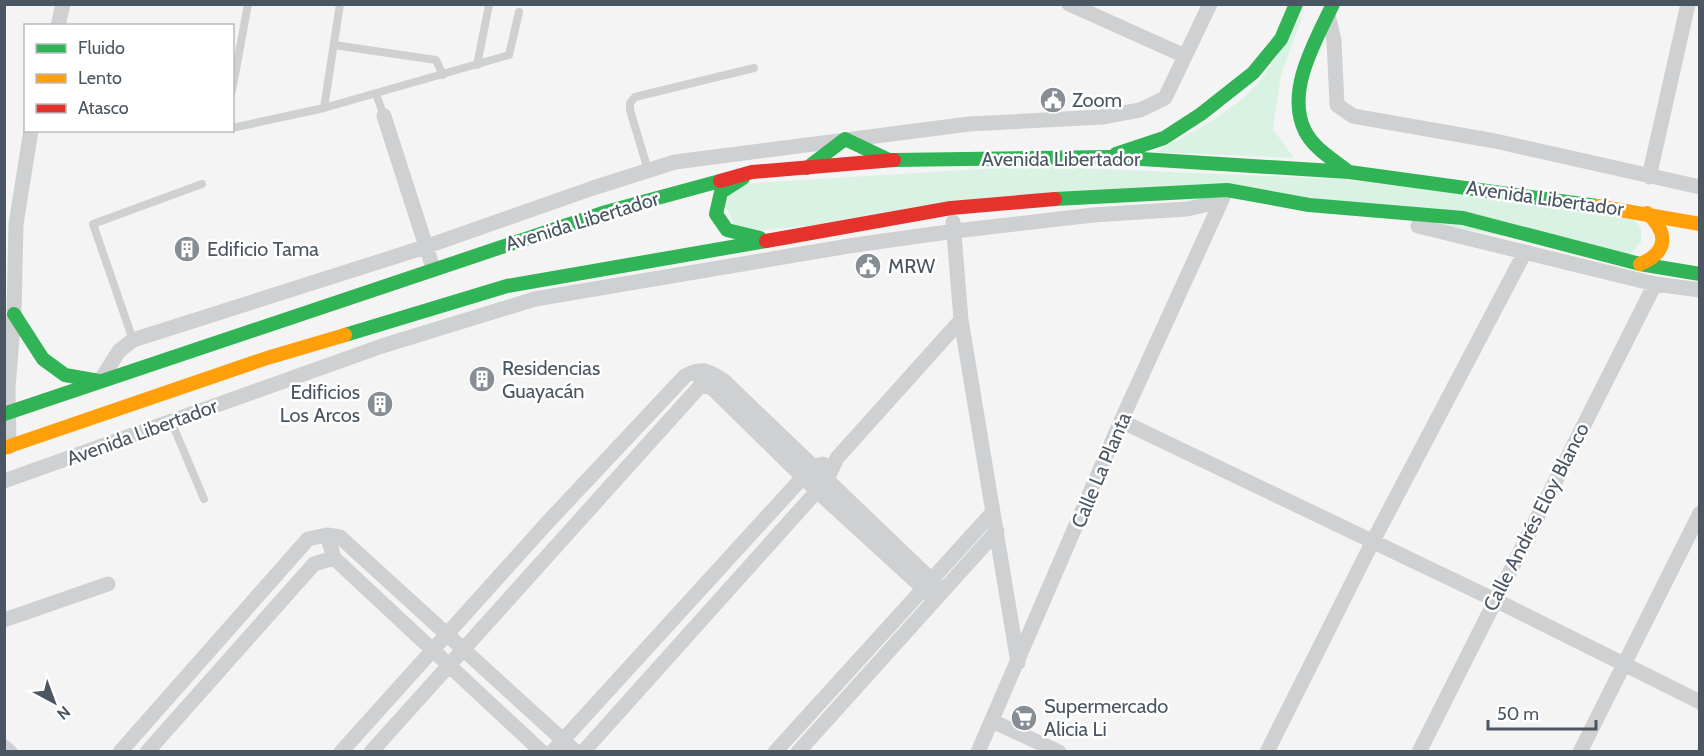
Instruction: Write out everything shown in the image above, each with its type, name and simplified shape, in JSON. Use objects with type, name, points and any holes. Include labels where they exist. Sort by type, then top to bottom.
[{"type":"main road","points":[[1110,157],[1164,138],[1201,114],[1253,73],[1281,39],[1296,4]]},
{"type":"main road","points":[[1330,10],[1311,54],[1298,98],[1304,131],[1349,172]]},
{"type":"main road","points":[[807,168],[845,139],[890,161]]},
{"type":"main road","name":"Avenida Libertador","points":[[6,413],[433,268],[606,212],[752,172],[890,161],[1110,157],[1349,172],[1647,213],[1700,224]]},
{"type":"main road","points":[[752,172],[721,192],[716,214],[727,230],[768,240]]},
{"type":"main road","name":"Avenida Libertador","points":[[7,448],[267,358],[507,286],[951,207],[1110,195],[1227,190],[1309,205],[1463,218],[1640,264],[1700,274]]},
{"type":"main road","points":[[1640,264],[1649,261],[1658,251],[1662,238],[1661,226],[1647,213]]},
{"type":"main road","points":[[855,245],[888,220]]},
{"type":"main road","points":[[14,314],[43,358],[57,370],[65,375],[100,381]]},
{"type":"street","points":[[58,24],[63,4]]},
{"type":"street","points":[[1069,4],[1185,56]]},
{"type":"street","name":"Avenida Libertador","points":[[100,381],[118,351],[133,340],[426,247],[675,162],[1000,121],[1102,117],[1140,110],[1165,98],[1210,4]]},
{"type":"street","points":[[1649,177],[1688,4]]},
{"type":"street","name":"Avenida Libertador","points":[[1330,10],[1337,105],[1347,113],[1495,141],[1700,187]]},
{"type":"street","points":[[384,116],[433,268]]},
{"type":"street","points":[[7,448],[6,388],[14,314],[16,224],[31,132]]},
{"type":"street","name":"Avenida Libertador","points":[[4,481],[382,346],[535,299],[855,245],[955,231],[1093,216],[1187,209],[1205,206],[1227,190]]},
{"type":"street","name":"Calle La Planta","points":[[978,752],[1121,422],[1227,190]]},
{"type":"street","name":"Avenida Libertador","points":[[1309,205],[1458,233],[1655,284],[1700,290]]},
{"type":"street","points":[[951,207],[955,231],[961,320],[1018,663]]},
{"type":"street","points":[[1268,752],[1372,541],[1525,252]]},
{"type":"street","name":"Calle Andrés Eloy Blanco","points":[[1419,752],[1655,284]]},
{"type":"street","points":[[583,752],[817,491],[827,479],[837,458],[961,320]]},
{"type":"street","points":[[371,752],[450,666],[707,370],[723,380],[808,472],[817,491],[939,595]]},
{"type":"street","points":[[341,752],[446,633],[685,376],[700,376]]},
{"type":"street","points":[[1121,422],[1495,600],[1700,702]]},
{"type":"street","points":[[557,746],[808,472],[837,458]]},
{"type":"street","points":[[808,472],[827,479],[926,583]]},
{"type":"street","points":[[775,752],[926,583],[993,512]]},
{"type":"street","points":[[1580,752],[1700,513]]},
{"type":"street","points":[[547,523],[564,536]]},
{"type":"street","points":[[798,752],[997,531]]},
{"type":"street","points":[[120,752],[308,539],[327,535],[340,537],[446,633],[557,746],[576,752]]},
{"type":"street","points":[[327,535],[334,558],[542,752]]},
{"type":"street","points":[[147,752],[314,564],[334,558]]},
{"type":"street","points":[[4,620],[108,584]]},
{"type":"street","points":[[992,721],[1059,752]]},
{"type":"lane","points":[[234,80],[248,4]]},
{"type":"lane","points":[[324,108],[340,4]]},
{"type":"lane","points":[[477,65],[489,5]]},
{"type":"lane","points":[[234,128],[324,108],[509,56],[519,12]]},
{"type":"lane","points":[[334,45],[436,60],[443,75]]},
{"type":"lane","points":[[648,170],[630,110],[630,103],[635,97],[644,92],[754,68]]},
{"type":"lane","points":[[376,94],[384,116]]},
{"type":"lane","points":[[133,340],[93,224],[202,184]]},
{"type":"lane","points":[[171,421],[204,499]]},
{"type":"green space","points":[[1304,11],[1281,75],[1273,129],[1294,158],[1155,152],[1209,122],[1249,92],[1275,59]]},
{"type":"green space","points":[[1031,166],[1340,179],[1628,213],[1641,228],[1641,242],[1628,256],[1191,185],[738,233],[719,192],[738,184]]},
{"type":"traffic: fast","points":[[1116,154],[1164,138],[1201,114],[1253,73],[1281,39],[1296,4]]},
{"type":"traffic: fast","points":[[1333,4],[1305,66],[1299,99],[1300,116],[1305,131],[1314,143],[1349,172]]},
{"type":"traffic: fast","points":[[807,168],[845,139],[889,160]]},
{"type":"traffic: fast","points":[[894,160],[1110,157],[1349,172],[1597,206]]},
{"type":"traffic: fast","points":[[743,178],[721,192],[716,214],[727,230],[760,238]]},
{"type":"traffic: fast","points":[[4,414],[606,212],[720,181]]},
{"type":"traffic: fast","points":[[1055,199],[1227,190],[1309,205],[1463,218],[1640,264],[1700,274]]},
{"type":"traffic: fast","points":[[345,335],[507,286],[766,241]]},
{"type":"traffic: fast","points":[[14,314],[43,359],[65,375],[99,381]]},
{"type":"traffic: slow","points":[[1597,206],[1700,224]]},
{"type":"traffic: slow","points":[[1640,264],[1656,254],[1662,241],[1659,227],[1647,213]]},
{"type":"traffic: slow","points":[[4,448],[267,358],[345,335]]},
{"type":"traffic: jam","points":[[720,181],[752,172],[894,160]]},
{"type":"traffic: jam","points":[[766,241],[951,208],[1055,199]]},
{"type":"place","name":"Zoom","points":[[1053,100]]},
{"type":"place","name":"Edificio Tama","points":[[187,249]]},
{"type":"place","name":"MRW","points":[[868,266]]},
{"type":"place","name":"Residencias Guayacán","points":[[482,379]]},
{"type":"place","name":"Edificios Los Arcos","points":[[380,404]]},
{"type":"place","name":"Supermercado Alicia Li","points":[[1024,718]]}]
